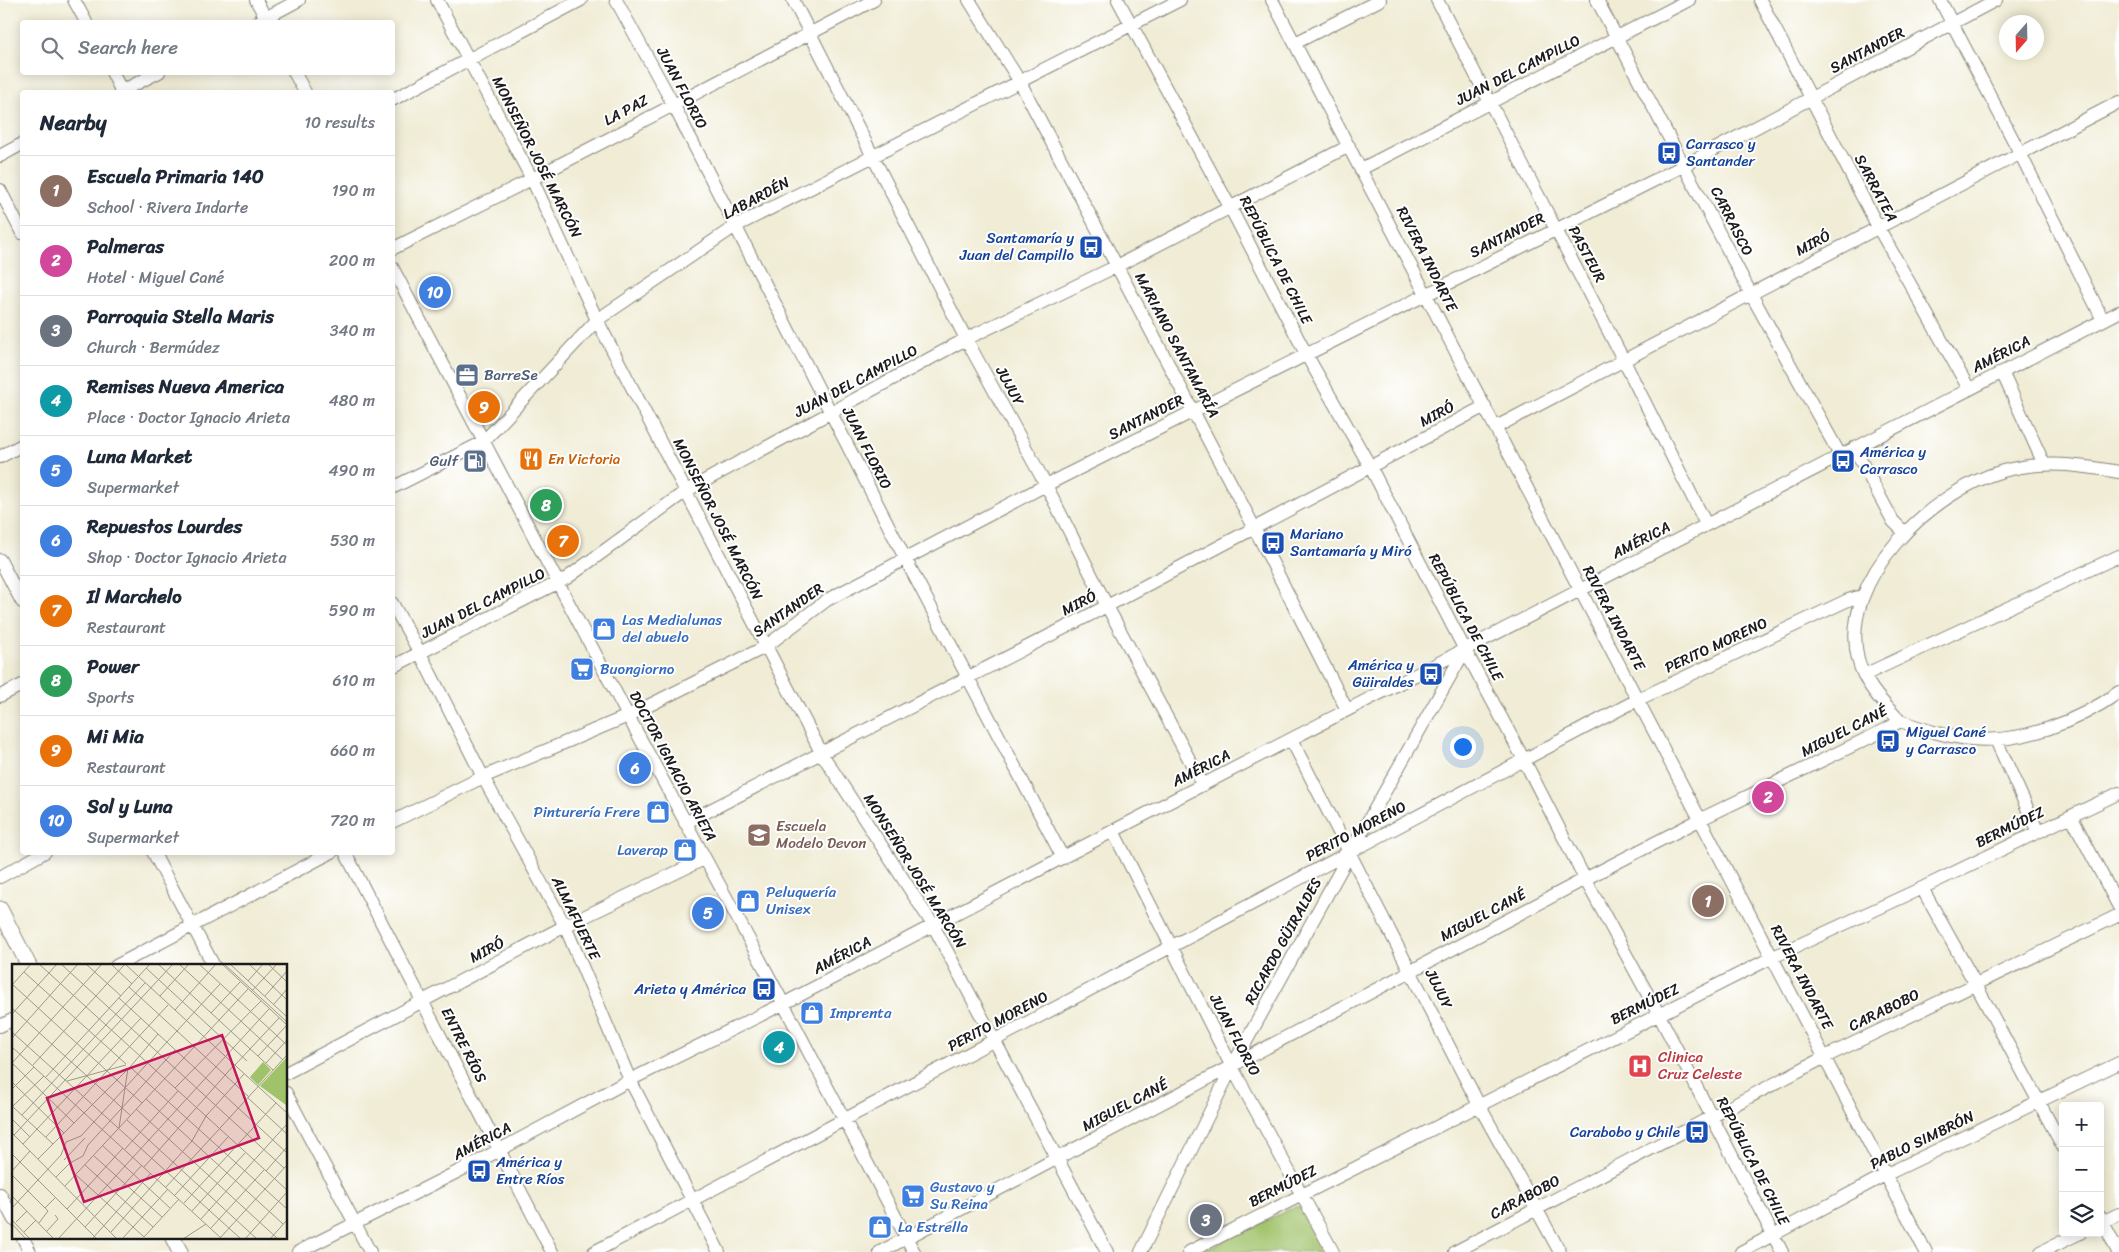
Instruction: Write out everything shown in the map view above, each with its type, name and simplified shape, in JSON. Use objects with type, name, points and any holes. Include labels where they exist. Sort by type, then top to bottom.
[{"type":"main road","points":[[0,909],[28,964]]},
{"type":"main road","points":[[174,1240],[180,1252]]},
{"type":"street","points":[[74,0],[85,20]]},
{"type":"street","points":[[256,0],[264,20]]},
{"type":"street","points":[[266,20],[299,0]]},
{"type":"street","name":"MONSEÑOR JOSÉ MARCÓN","points":[[437,0],[532,179],[597,320],[822,754],[933,925],[1107,1252]]},
{"type":"street","points":[[395,98],[581,0]]},
{"type":"street","name":"JUAN FLORIO","points":[[616,0],[673,104],[734,227],[1062,858]]},
{"type":"street","name":"JUJUY","points":[[793,0],[874,155],[966,339],[1046,485],[1107,606],[1203,785]]},
{"type":"street","name":"LA PAZ","points":[[395,248],[532,179],[874,0]]},
{"type":"street","name":"MARIANO SANTAMARÍA","points":[[968,0],[1020,82],[1255,529],[1347,710]]},
{"type":"street","name":"REPÚBLICA DE CHILE","points":[[1118,0],[1230,207],[1306,354],[1371,468],[1782,1252]]},
{"type":"street","name":"LABARDÉN","points":[[395,486],[483,442],[597,320],[734,227],[1180,0]]},
{"type":"street","name":"RIVERA INDARTE","points":[[1272,0],[1926,1252]]},
{"type":"street","points":[[1295,43],[1380,0]]},
{"type":"street","name":"PASTEUR","points":[[1437,0],[1706,524]]},
{"type":"street","name":"CARRASCO","points":[[1597,0],[1751,294],[1840,456]]},
{"type":"street","name":"JUAN DEL CAMPILLO","points":[[1361,169],[1690,0]]},
{"type":"street","name":"SARRATEA","points":[[1760,0],[1878,227],[1969,389]]},
{"type":"street","points":[[1940,0],[2020,153],[2103,320]]},
{"type":"street","name":"SANTANDER","points":[[395,821],[483,777],[628,716],[765,647],[827,600],[1046,485],[1685,165],[1996,0]]},
{"type":"street","points":[[113,75],[120,90]]},
{"type":"street","points":[[125,90],[153,75]]},
{"type":"street","points":[[296,75],[304,90]]},
{"type":"street","name":"MIRÓ","points":[[1496,427],[2119,102]]},
{"type":"street","points":[[0,156],[20,145]]},
{"type":"street","name":"JUAN DEL CAMPILLO","points":[[395,666],[558,583],[686,491],[966,339],[1117,266],[1349,146]]},
{"type":"street","points":[[0,190],[20,229]]},
{"type":"street","name":"DOCTOR IGNACIO ARIETA","points":[[395,273],[628,716],[784,1004],[914,1252]]},
{"type":"street","name":"AMÉRICA","points":[[298,1252],[499,1150],[630,1080],[784,1004],[1291,739],[2119,312]]},
{"type":"street","points":[[2002,372],[2044,464]]},
{"type":"street","name":"MIRÓ","points":[[685,823],[1255,529],[1485,406]]},
{"type":"street","points":[[0,457],[20,446]]},
{"type":"street","points":[[1854,448],[1893,521],[1904,532]]},
{"type":"street","points":[[1900,721],[1878,697],[1864,675],[1856,649],[1862,596],[1904,532],[1933,507],[1957,491],[2001,472],[2044,464],[2069,464],[2119,472]]},
{"type":"street","points":[[1864,675],[2119,556]]},
{"type":"street","points":[[0,560],[20,598]]},
{"type":"street","name":"PERITO MORENO","points":[[594,1252],[692,1202],[1638,700],[1848,600],[1862,596]]},
{"type":"street","name":"ALMAFUERTE","points":[[395,609],[420,653],[483,777],[565,926],[630,1080],[719,1252]]},
{"type":"street","name":"RICARDO GÜIRALDES","points":[[1141,1252],[1232,1067],[1465,650]]},
{"type":"street","points":[[0,696],[20,686]]},
{"type":"street","name":"MIGUEL CANÉ","points":[[880,1252],[1585,879],[1701,819],[1900,721],[1955,737],[1996,740],[2020,736],[2060,723],[2119,692]]},
{"type":"street","name":"JUJUY","points":[[1291,739],[1480,1105],[1560,1252]]},
{"type":"street","points":[[1996,740],[2038,832]]},
{"type":"street","name":"BERMÚDEZ","points":[[1190,1252],[1773,957],[2119,793]]},
{"type":"street","points":[[2071,816],[2119,906]]},
{"type":"street","name":"JUAN FLORIO","points":[[1113,832],[1232,1067],[1333,1252]]},
{"type":"street","points":[[0,877],[40,855]]},
{"type":"street","points":[[155,855],[213,964]]},
{"type":"street","points":[[120,964],[326,855]]},
{"type":"street","name":"ENTRE RÍOS","points":[[347,855],[552,1252]]},
{"type":"street","name":"MIRÓ","points":[[288,1072],[424,1002],[565,926],[704,859]]},
{"type":"street","points":[[1922,888],[1976,983],[2059,1140]]},
{"type":"street","name":"CARABOBO","points":[[1455,1252],[1825,1057],[2119,915]]},
{"type":"street","points":[[0,1026],[12,1020]]},
{"type":"street","name":"PABLO SIMBRÓN","points":[[1741,1252],[1885,1175],[2119,1063]]},
{"type":"street","points":[[288,1097],[370,1252]]},
{"type":"street","points":[[0,1194],[10,1218]]},
{"type":"street","points":[[2104,1220],[2119,1214]]},
{"type":"street","points":[[2104,1226],[2118,1252]]},
{"type":"street","points":[[2041,1252],[2072,1237]]},
{"type":"street","points":[[24,1240],[30,1252]]},
{"type":"green space","points":[[1299,1206],[1329,1252],[1201,1252],[1294,1207]]},
{"type":"place","name":"Carrasco y Santander","points":[[1669,153]]},
{"type":"place","name":"Santamaría y Juan del Campillo","points":[[1091,247]]},
{"type":"place","name":"Sol y Luna","points":[[435,292]]},
{"type":"place","name":"BarreSe","points":[[467,375]]},
{"type":"place","name":"Mi Mia","points":[[484,407]]},
{"type":"place","name":"En Victoria","points":[[531,459]]},
{"type":"place","name":"Gulf","points":[[475,461]]},
{"type":"place","name":"América y Carrasco","points":[[1843,461]]},
{"type":"place","name":"Power","points":[[546,505]]},
{"type":"place","name":"Il Marchelo","points":[[563,541]]},
{"type":"place","name":"Mariano Santamaría y Miró","points":[[1273,543]]},
{"type":"place","name":"Las Medialunas del abuelo","points":[[604,629]]},
{"type":"place","name":"Buongiorno","points":[[582,669]]},
{"type":"place","name":"América y Güiraldes","points":[[1431,674]]},
{"type":"place","name":"Miguel Cané y Carrasco","points":[[1888,741]]},
{"type":"place","name":"Repuestos Lourdes","points":[[635,768]]},
{"type":"place","name":"Palmeras","points":[[1768,797]]},
{"type":"place","name":"Pinturería Frere","points":[[658,812]]},
{"type":"place","name":"Escuela Modelo Devon","points":[[759,835]]},
{"type":"place","name":"Laverap","points":[[685,850]]},
{"type":"place","name":"Peluquería Unisex","points":[[748,901]]},
{"type":"place","name":"Escuela Primaria 140","points":[[1708,901]]},
{"type":"place","name":"Luna Market","points":[[708,913]]},
{"type":"place","name":"Arieta y América","points":[[764,989]]},
{"type":"place","name":"Imprenta","points":[[812,1013]]},
{"type":"place","name":"Remises Nueva America","points":[[779,1047]]},
{"type":"place","name":"Clinica Cruz Celeste","points":[[1640,1066]]},
{"type":"place","name":"Carabobo y Chile","points":[[1697,1132]]},
{"type":"place","name":"América y Entre Ríos","points":[[479,1171]]},
{"type":"place","name":"Gustavo y Su Reina","points":[[913,1196]]},
{"type":"place","name":"Parroquia Stella Maris","points":[[1206,1220]]},
{"type":"place","name":"La Estrella","points":[[880,1227]]}]
